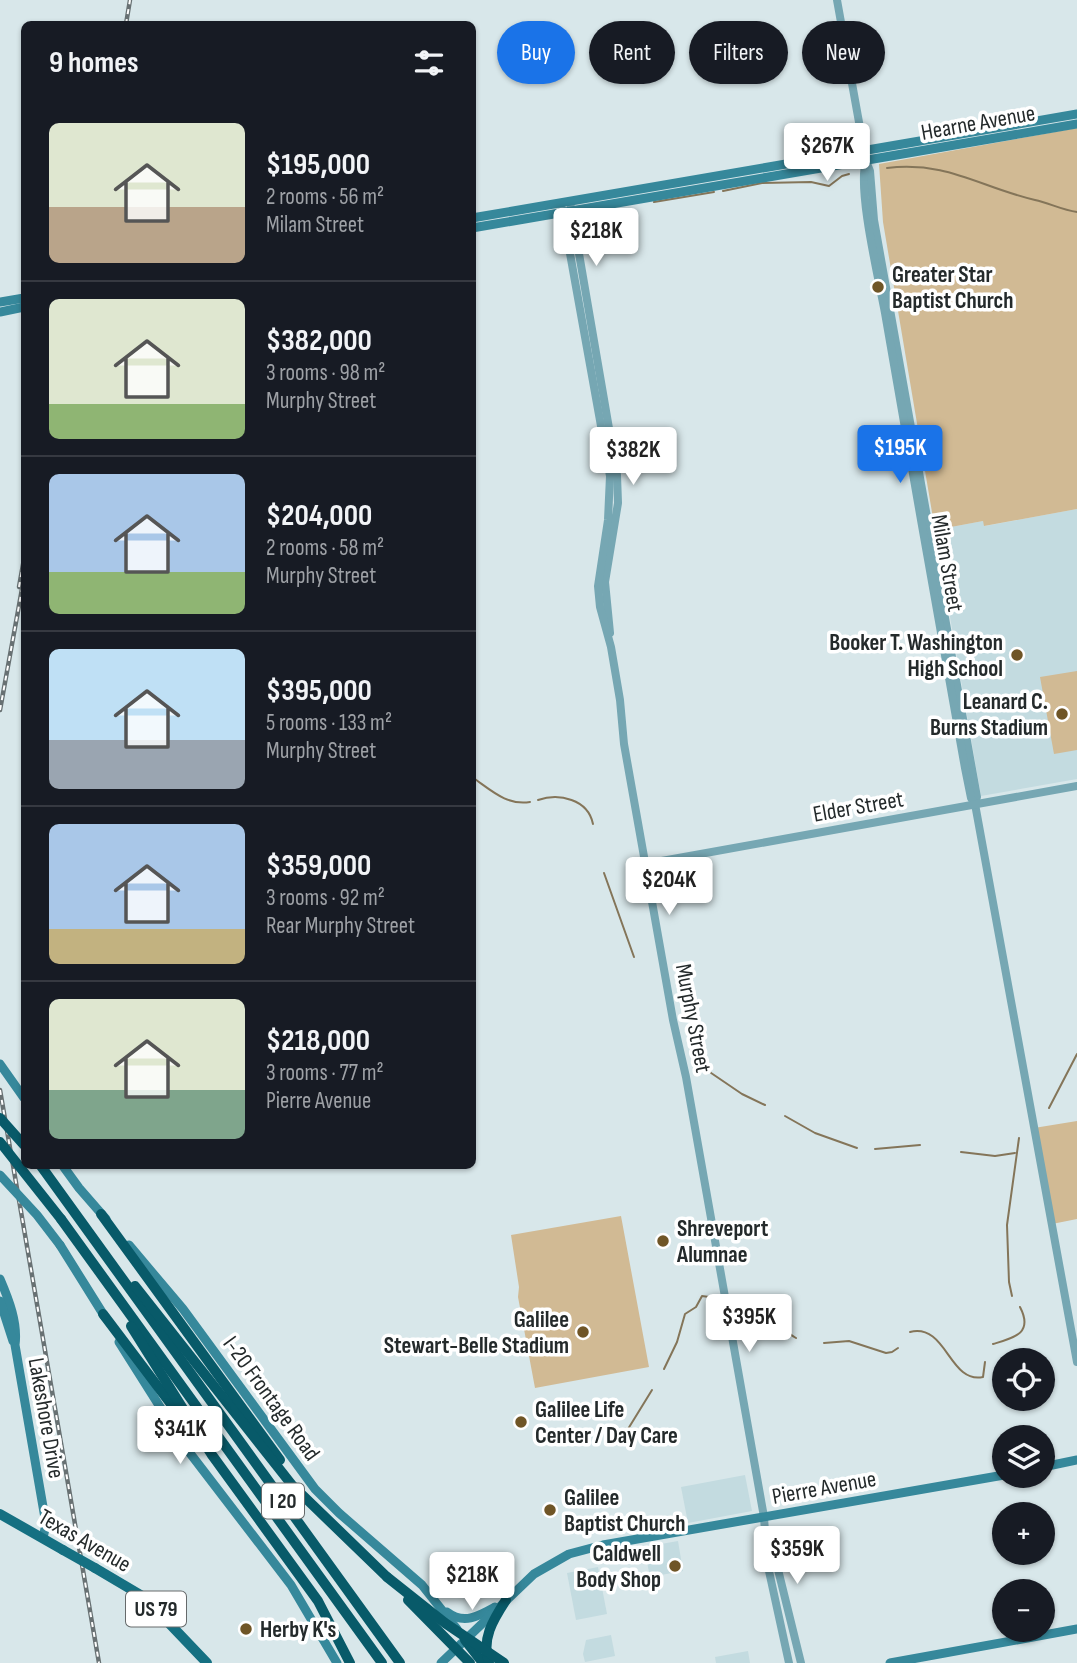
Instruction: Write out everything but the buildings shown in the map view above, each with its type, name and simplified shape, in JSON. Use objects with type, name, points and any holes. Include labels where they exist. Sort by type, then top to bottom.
[{"type":"highway","points":[[0,1118],[21,1142]]},
{"type":"highway","name":"I 20","points":[[0,1142],[21,1169]]},
{"type":"highway","name":"I 20","points":[[21,1169],[86,1252],[382,1663]]},
{"type":"highway","name":"I 20","points":[[43,1169],[400,1663]]},
{"type":"highway","points":[[76,1213],[292,1485],[471,1663]]},
{"type":"highway","points":[[101,1214],[291,1476],[335,1527]]},
{"type":"highway","points":[[86,1252],[212,1455]]},
{"type":"highway","points":[[103,1314],[305,1581],[358,1663]]},
{"type":"highway","points":[[387,1577],[445,1623],[504,1663]]},
{"type":"highway","points":[[489,1663],[486,1655],[487,1637],[494,1619],[506,1601]]},
{"type":"highway","points":[[326,1614],[350,1663]]},
{"type":"highway","points":[[465,1640],[483,1663]]},
{"type":"main road","name":"Hearne Avenue","points":[[865,156],[1077,114]]},
{"type":"main road","name":"Hearne Avenue","points":[[476,227],[566,207],[865,156],[1077,124]]},
{"type":"main road","name":"Hearne Avenue","points":[[476,218],[566,207]]},
{"type":"main road","points":[[0,302],[21,298]]},
{"type":"main road","points":[[0,312],[21,308]]},
{"type":"main road","points":[[0,1064],[21,1094]]},
{"type":"main road","name":"I-20 Frontage Road","points":[[65,1169],[183,1309],[315,1489],[427,1591],[465,1640]]},
{"type":"main road","points":[[0,1175],[37,1214],[60,1245],[174,1432],[277,1564],[337,1663]]},
{"type":"main road","name":"Lakeshore Drive","points":[[0,1279],[11,1307],[15,1345]]},
{"type":"main road","name":"Lakeshore Drive","points":[[0,1301],[15,1345],[46,1524],[43,1538]]},
{"type":"main road","points":[[1055,1465],[1077,1460]]},
{"type":"main road","name":"Pierre Avenue","points":[[441,1663],[544,1566],[583,1549],[992,1477]]},
{"type":"main road","name":"Texas Avenue","points":[[0,1514],[144,1597],[207,1663]]},
{"type":"main road","points":[[427,1591],[448,1612],[463,1619],[478,1616],[506,1601]]},
{"type":"main road","points":[[890,1663],[1077,1629]]},
{"type":"street","name":"Milam Street","points":[[837,0],[865,156],[862,172],[869,225],[965,768],[971,798],[975,804],[1077,1362]]},
{"type":"street","name":"Murphy Street","points":[[566,207],[617,475],[618,503],[605,582],[624,744],[764,1517],[766,1562],[789,1663]]},
{"type":"street","name":"Elder Street","points":[[645,864],[1077,786]]},
{"type":"street","points":[[764,1517],[801,1663]]},
{"type":"shaded area","points":[[1077,128],[1077,509],[984,526],[983,521],[935,530],[883,222],[879,164]]},
{"type":"shaded area","name":"Booker T. Washington High School","points":[[1077,509],[1077,779],[981,796],[935,530],[983,521],[985,526]]},
{"type":"shaded area","name":"Leanard C. Burns Stadium","points":[[1077,671],[1077,750],[1054,754],[1040,677]]},
{"type":"shaded area","points":[[1077,1121],[1077,1219],[1052,1224],[1034,1128]]},
{"type":"shaded area","name":"Galilee Stewart-Belle Stadium","points":[[621,1216],[649,1367],[535,1388],[518,1297],[519,1287],[511,1235]]},
{"type":"shaded area","points":[[745,1475],[752,1511],[688,1523],[681,1487]]},
{"type":"shaded area","name":"Caldwell Body Shop","points":[[678,1541],[683,1571],[650,1577],[644,1547]]},
{"type":"shaded area","points":[[598,1567],[607,1614],[576,1620],[567,1573]]},
{"type":"shaded area","points":[[611,1635],[615,1656],[585,1662],[583,1654],[586,1640]]},
{"type":"shaded area","points":[[748,1651],[750,1663],[716,1663],[715,1657]]},
{"type":"waterway","points":[[887,168],[928,168],[946,172],[1077,212]]},
{"type":"waterway","points":[[723,191],[762,183],[811,182],[829,186],[849,174]]},
{"type":"waterway","points":[[654,202],[714,192]]},
{"type":"waterway","points":[[476,780],[514,802],[530,802]]},
{"type":"waterway","points":[[538,800],[555,797],[572,800],[585,809],[593,824]]},
{"type":"waterway","points":[[604,873],[634,957]]},
{"type":"waterway","points":[[1049,1108],[1077,1054]]},
{"type":"waterway","points":[[692,1060],[742,1094],[765,1105]]},
{"type":"waterway","points":[[785,1116],[815,1133],[857,1148]]},
{"type":"waterway","points":[[1012,1296],[1007,1225],[1019,1138]]},
{"type":"waterway","points":[[875,1149],[920,1145]]},
{"type":"waterway","points":[[961,1152],[995,1156],[1015,1153]]},
{"type":"waterway","points":[[664,1369],[677,1342],[685,1314],[696,1307],[702,1296],[709,1297],[712,1307],[709,1322],[717,1327]]},
{"type":"waterway","points":[[741,1304],[749,1304],[763,1311],[796,1338]]},
{"type":"waterway","points":[[993,1344],[1014,1337],[1023,1329],[1025,1323],[1020,1307]]},
{"type":"waterway","points":[[910,1332],[922,1332],[932,1336],[962,1372],[972,1377],[983,1377],[985,1362]]},
{"type":"waterway","points":[[824,1343],[849,1341],[886,1353],[898,1348]]},
{"type":"waterway","points":[[628,1429],[652,1390]]},
{"type":"railway","points":[[126,21],[130,0]]},
{"type":"railway","points":[[19,587],[21,576]]},
{"type":"railway","points":[[0,710],[21,594]]},
{"type":"railway","points":[[0,1090],[99,1663]]},
{"type":"place","name":"Greater Star Baptist Church","points":[[878,287]]},
{"type":"place","name":"Booker T. Washington High School","points":[[1017,655]]},
{"type":"place","name":"Leanard C. Burns Stadium","points":[[1062,714]]},
{"type":"place","name":"Shreveport Alumnae","points":[[663,1241]]},
{"type":"place","name":"Galilee Stewart-Belle Stadium","points":[[583,1332]]},
{"type":"place","name":"Galilee Life Center / Day Care","points":[[521,1422]]},
{"type":"place","name":"Galilee Baptist Church","points":[[550,1510]]},
{"type":"place","name":"Caldwell Body Shop","points":[[675,1566]]},
{"type":"place","name":"Herby K's","points":[[246,1629]]}]
